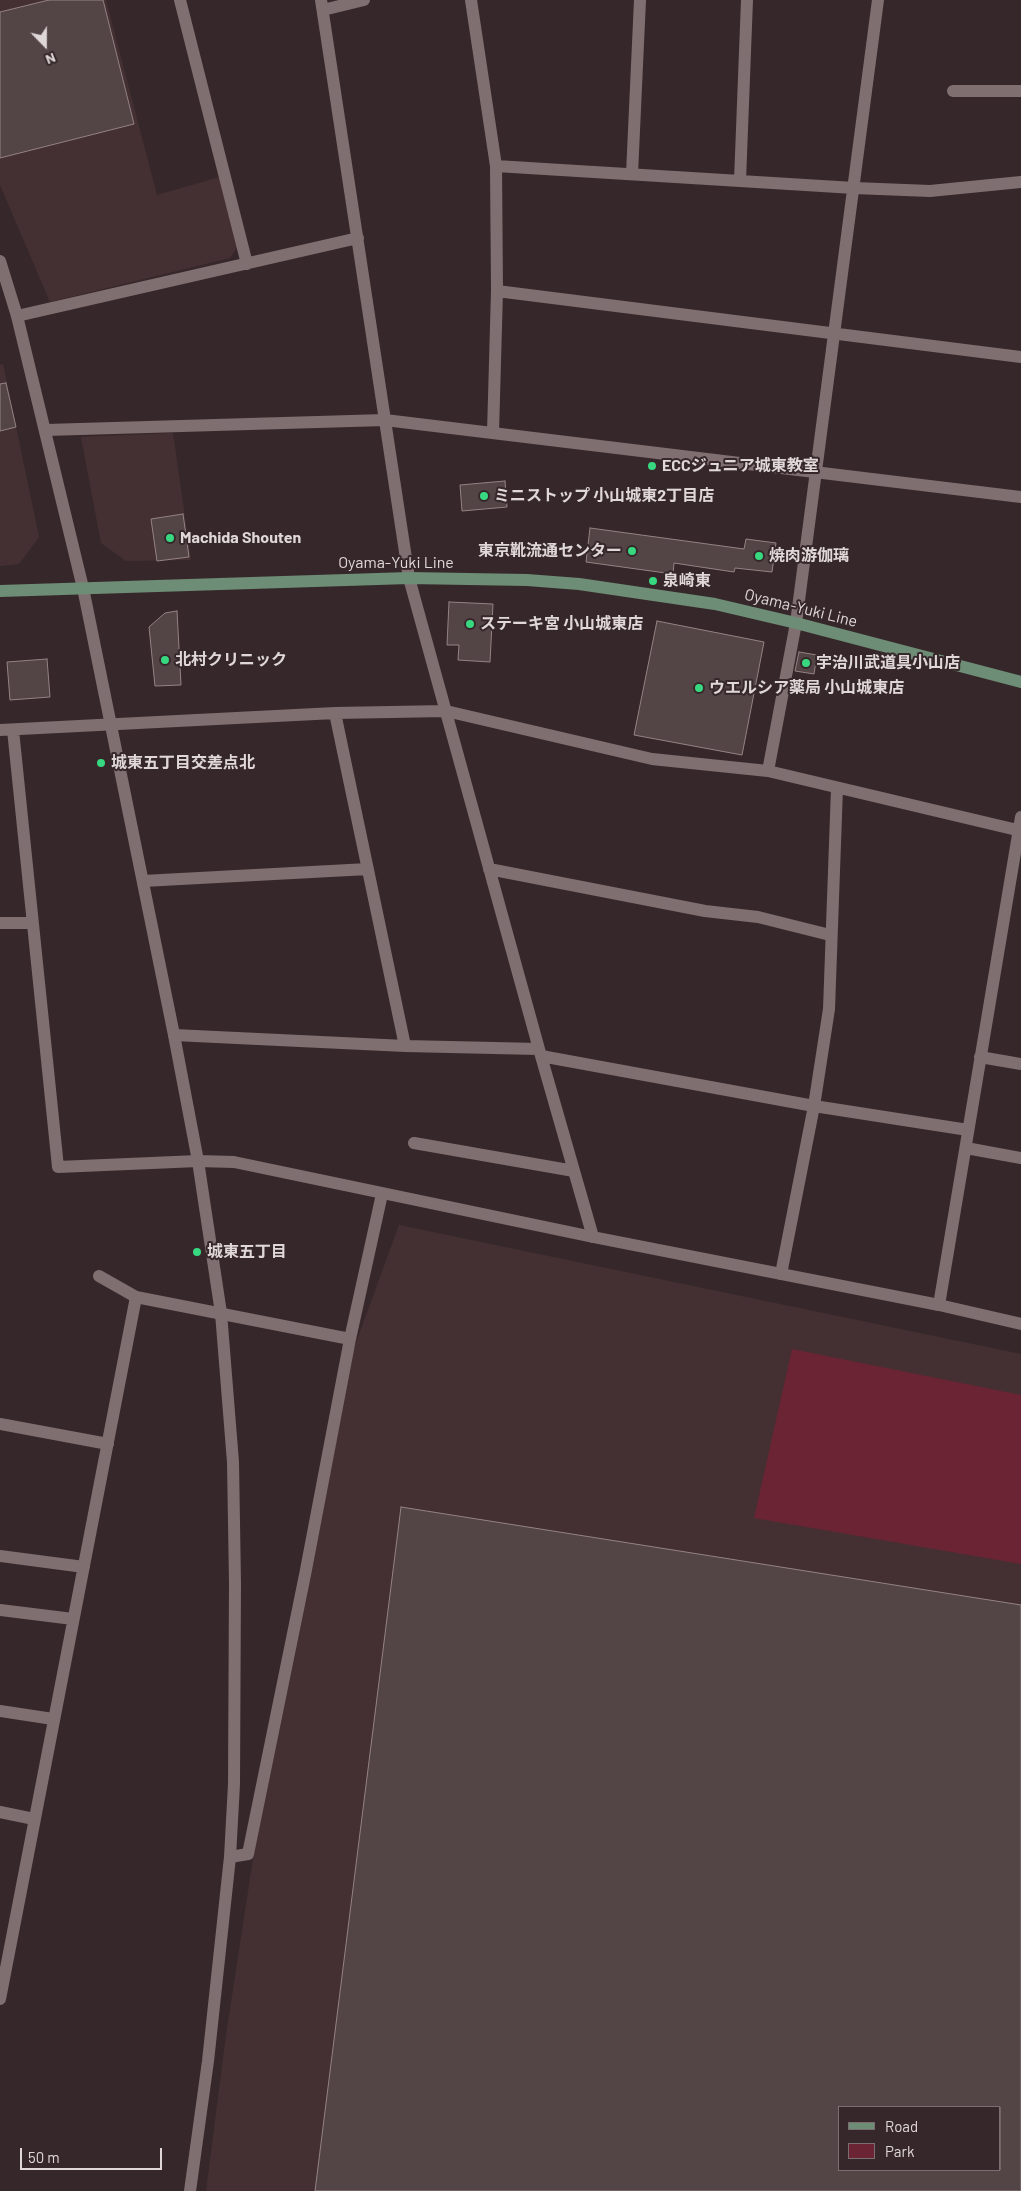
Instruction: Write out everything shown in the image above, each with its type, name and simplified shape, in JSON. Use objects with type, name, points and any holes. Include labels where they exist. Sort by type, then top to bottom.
[{"type":"main road","name":"Oyama-Yuki Line","points":[[0,591],[409,578],[527,580],[580,584],[715,604],[796,623],[1021,682]]},
{"type":"street","points":[[180,0],[248,264]]},
{"type":"street","points":[[364,0],[322,5],[409,578],[540,1053],[593,1237]]},
{"type":"street","points":[[471,0],[496,166],[493,433]]},
{"type":"street","points":[[632,174],[640,0]]},
{"type":"street","points":[[740,181],[747,0]]},
{"type":"street","points":[[768,771],[796,623],[878,0]]},
{"type":"street","points":[[953,91],[1021,92]]},
{"type":"street","points":[[496,166],[930,191],[1021,182]]},
{"type":"street","points":[[17,316],[358,238]]},
{"type":"street","points":[[0,261],[17,316],[46,430],[83,588],[198,1161],[221,1313],[232,1462],[235,1583],[234,1784],[230,1857],[216,1972],[208,2061],[190,2191]]},
{"type":"street","points":[[496,291],[1021,357]]},
{"type":"street","points":[[46,430],[385,420],[1021,497]]},
{"type":"street","points":[[1020,831],[768,771],[652,759],[446,711],[335,713],[6,730],[32,923],[58,1168],[198,1161],[234,1162],[593,1237],[939,1305],[1021,1324]]},
{"type":"street","points":[[335,713],[405,1046]]},
{"type":"street","points":[[780,1274],[814,1106],[829,1009],[830,935],[837,788]]},
{"type":"street","points":[[939,1305],[1021,817]]},
{"type":"street","points":[[143,881],[368,869]]},
{"type":"street","points":[[489,870],[705,911],[758,916],[830,935]]},
{"type":"street","points":[[0,923],[32,923]]},
{"type":"street","points":[[174,1035],[540,1053],[814,1106],[968,1130]]},
{"type":"street","points":[[980,1057],[1021,1064]]},
{"type":"street","points":[[414,1143],[574,1171]]},
{"type":"street","points":[[966,1148],[1021,1158]]},
{"type":"street","points":[[230,1857],[248,1854],[350,1339],[382,1194]]},
{"type":"street","points":[[99,1276],[136,1297],[350,1339]]},
{"type":"street","points":[[0,1999],[5,1933],[34,1819],[136,1297]]},
{"type":"street","points":[[0,1424],[108,1444]]},
{"type":"street","points":[[0,1556],[84,1567]]},
{"type":"street","points":[[0,1610],[73,1619]]},
{"type":"street","points":[[0,1711],[53,1719]]},
{"type":"street","points":[[0,1812],[34,1819]]},
{"type":"shaded area","points":[[0,0],[106,0],[157,195],[220,177],[238,246],[230,258],[50,302],[0,185]]},
{"type":"shaded area","points":[[3,364],[39,537],[19,564],[0,566],[0,365]]},
{"type":"shaded area","points":[[173,433],[191,560],[126,561],[101,543],[81,437]]},
{"type":"shaded area","points":[[399,1225],[1021,1354],[1021,2191],[206,2191],[226,2035],[253,1859],[311,1576],[353,1351]]},
{"type":"green space","points":[[792,1349],[1021,1395],[1021,1564],[754,1518]]},
{"type":"building","points":[[49,0],[103,0],[134,124],[0,158],[0,12]]},
{"type":"building","points":[[6,383],[16,427],[0,431],[0,384]]},
{"type":"building","name":"ミニストップ 小山城東2丁目店","points":[[505,481],[507,507],[462,511],[460,485]]},
{"type":"building","name":"Machida Shouten","points":[[183,514],[189,557],[157,561],[151,519]]},
{"type":"building","points":[[590,528],[744,549],[746,539],[776,543],[772,572],[735,568],[734,572],[674,563],[673,574],[586,562]]},
{"type":"building","name":"ステーキ宮 小山城東店","points":[[449,602],[493,604],[490,662],[458,660],[459,645],[447,645]]},
{"type":"building","name":"北村クリニック","points":[[177,611],[181,685],[155,686],[149,627],[165,613]]},
{"type":"building","name":"ウエルシア薬局 小山城東店","points":[[657,621],[764,642],[742,755],[634,735]]},
{"type":"building","name":"宇治川武道具小山店","points":[[799,652],[817,655],[814,674],[795,671]]},
{"type":"building","points":[[47,659],[50,697],[10,700],[7,662]]},
{"type":"building","points":[[401,1507],[1021,1605],[1021,2191],[315,2191]]},
{"type":"place","name":"ECCジュニア城東教室","points":[[652,466]]},
{"type":"place","name":"ミニストップ 小山城東2丁目店","points":[[484,496]]},
{"type":"place","name":"Machida Shouten","points":[[170,538]]},
{"type":"place","name":"東京靴流通センター","points":[[632,551]]},
{"type":"place","name":"焼肉游伽璃","points":[[759,556]]},
{"type":"place","name":"泉崎東","points":[[653,581]]},
{"type":"place","name":"ステーキ宮 小山城東店","points":[[470,624]]},
{"type":"place","name":"北村クリニック","points":[[165,660]]},
{"type":"place","name":"宇治川武道具小山店","points":[[806,663]]},
{"type":"place","name":"ウエルシア薬局 小山城東店","points":[[699,688]]},
{"type":"place","name":"城東五丁目交差点北","points":[[101,763]]},
{"type":"place","name":"城東五丁目","points":[[197,1252]]}]
